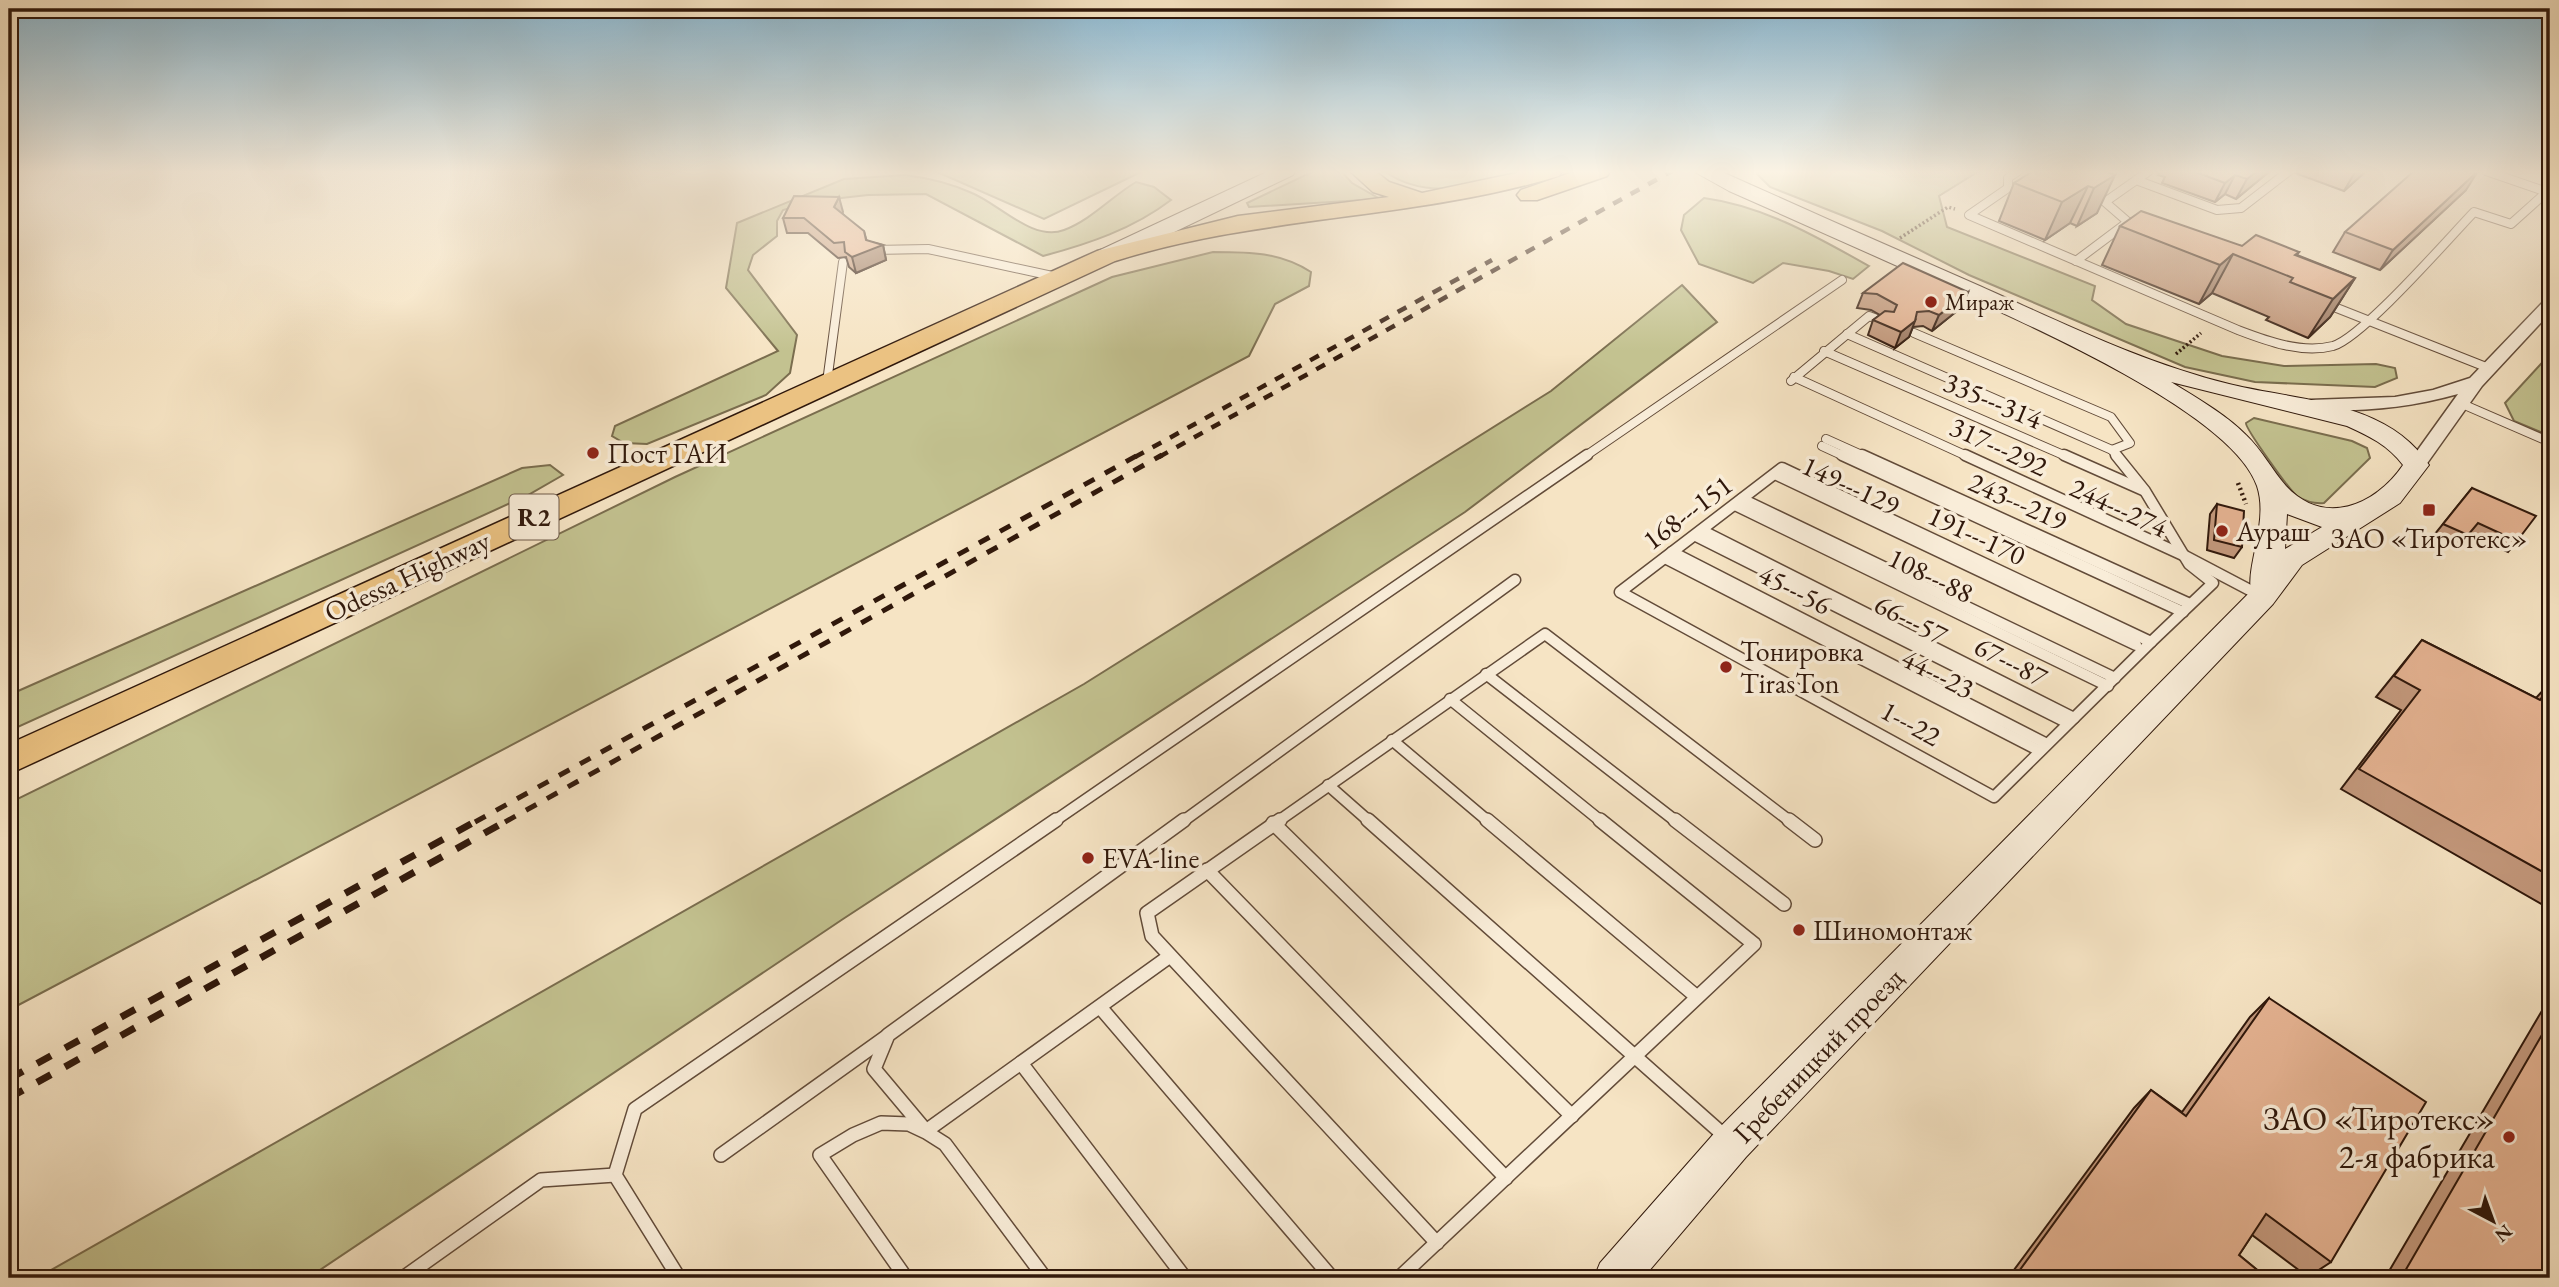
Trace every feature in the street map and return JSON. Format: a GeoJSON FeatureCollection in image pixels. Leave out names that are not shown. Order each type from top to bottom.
{"type":"FeatureCollection","features":[{"type":"Feature","properties":{"kind":"main road","name":"R2"},"geometry":{"type":"LineString","coordinates":[[959,324],[1106,256],[1159,239],[1201,231]]}},
{"type":"Feature","properties":{"kind":"main road","name":"R2"},"geometry":{"type":"LineString","coordinates":[[959,324],[1138,260],[1203,243],[1292,231]]}},
{"type":"Feature","properties":{"kind":"main road","name":"Odessa Highway"},"geometry":{"type":"LineString","coordinates":[[9,760],[827,382],[959,324]]}},
{"type":"Feature","properties":{"kind":"street"},"geometry":{"type":"LineString","coordinates":[[1106,256],[1159,231]]}},
{"type":"Feature","properties":{"kind":"street"},"geometry":{"type":"LineString","coordinates":[[1837,231],[2088,343],[2193,381],[2259,400],[2294,404],[2386,404],[2436,396],[2476,382]]}},
{"type":"Feature","properties":{"kind":"street"},"geometry":{"type":"LineString","coordinates":[[2294,404],[2377,431],[2407,450],[2416,465],[2476,382],[2550,304]]}},
{"type":"Feature","properties":{"kind":"street"},"geometry":{"type":"LineString","coordinates":[[2088,343],[2232,437],[2254,458],[2281,496],[2307,513],[2326,518],[2357,518]]}},
{"type":"Feature","properties":{"kind":"street"},"geometry":{"type":"LineString","coordinates":[[2232,437],[2226,422],[2228,415],[2244,403],[2259,400]]}},
{"type":"Feature","properties":{"kind":"street","name":"Гребеницкий проезд"},"geometry":{"type":"LineString","coordinates":[[1615,1278],[1732,1143],[2263,597],[2292,558],[2390,496],[2416,465]]}},
{"type":"Feature","properties":{"kind":"street"},"geometry":{"type":"LineString","coordinates":[[2263,597],[2275,533],[2275,507],[2270,482]]}},
{"type":"Feature","properties":{"kind":"lane"},"geometry":{"type":"LineString","coordinates":[[2006,231],[2270,343],[2311,349],[2339,344],[2368,320],[2455,231]]}},
{"type":"Feature","properties":{"kind":"lane"},"geometry":{"type":"LineString","coordinates":[[2076,261],[2116,231]]}},
{"type":"Feature","properties":{"kind":"lane"},"geometry":{"type":"LineString","coordinates":[[873,250],[928,249],[1059,277]]}},
{"type":"Feature","properties":{"kind":"lane"},"geometry":{"type":"LineString","coordinates":[[827,382],[842,262]]}},
{"type":"Feature","properties":{"kind":"lane"},"geometry":{"type":"LineString","coordinates":[[679,1278],[615,1175],[635,1109],[1842,280]]}},
{"type":"Feature","properties":{"kind":"lane"},"geometry":{"type":"LineString","coordinates":[[2316,299],[2491,369]]}},
{"type":"Feature","properties":{"kind":"lane"},"geometry":{"type":"LineString","coordinates":[[1824,351],[1870,316],[1885,322]]}},
{"type":"Feature","properties":{"kind":"lane"},"geometry":{"type":"LineString","coordinates":[[1914,333],[2111,417],[2130,443],[2112,450]]}},
{"type":"Feature","properties":{"kind":"lane"},"geometry":{"type":"LineString","coordinates":[[1847,334],[2112,450],[2145,491],[2187,560],[2213,583],[2044,748]]}},
{"type":"Feature","properties":{"kind":"lane","name":"317---292"},"geometry":{"type":"LineString","coordinates":[[1824,351],[1792,379],[2187,560]]}},
{"type":"Feature","properties":{"kind":"lane","name":"335---314"},"geometry":{"type":"LineString","coordinates":[[1824,351],[2145,491]]}},
{"type":"Feature","properties":{"kind":"lane","name":"244---274"},"geometry":{"type":"LineString","coordinates":[[1802,386],[2187,560]]}},
{"type":"Feature","properties":{"kind":"lane"},"geometry":{"type":"LineString","coordinates":[[2460,403],[2550,442]]}},
{"type":"Feature","properties":{"kind":"lane"},"geometry":{"type":"LineString","coordinates":[[1824,443],[2186,608]]}},
{"type":"Feature","properties":{"kind":"lane","name":"168---151"},"geometry":{"type":"LineString","coordinates":[[1620,592],[1779,471]]}},
{"type":"Feature","properties":{"kind":"lane","name":"191---170"},"geometry":{"type":"LineString","coordinates":[[1779,471],[2152,642]]}},
{"type":"Feature","properties":{"kind":"lane","name":"149---129"},"geometry":{"type":"LineString","coordinates":[[1779,471],[2136,645]]}},
{"type":"Feature","properties":{"kind":"lane","name":"108---88"},"geometry":{"type":"LineString","coordinates":[[1739,502],[2112,682]]}},
{"type":"Feature","properties":{"kind":"lane","name":"66---57"},"geometry":{"type":"LineString","coordinates":[[1700,533],[2071,720]]}},
{"type":"Feature","properties":{"kind":"lane","name":"44---23"},"geometry":{"type":"LineString","coordinates":[[1669,555],[2044,748]]}},
{"type":"Feature","properties":{"kind":"lane"},"geometry":{"type":"LineString","coordinates":[[2187,560],[2263,597]]}},
{"type":"Feature","properties":{"kind":"lane"},"geometry":{"type":"LineString","coordinates":[[721,1155],[1515,580]]}},
{"type":"Feature","properties":{"kind":"lane","name":"1---22"},"geometry":{"type":"LineString","coordinates":[[1620,592],[1994,797],[2044,748]]}},
{"type":"Feature","properties":{"kind":"lane"},"geometry":{"type":"LineString","coordinates":[[1437,1243],[1152,936],[1147,913],[1545,634],[1815,840]]}},
{"type":"Feature","properties":{"kind":"lane"},"geometry":{"type":"LineString","coordinates":[[1486,674],[1784,904]]}},
{"type":"Feature","properties":{"kind":"lane"},"geometry":{"type":"LineString","coordinates":[[1399,1278],[1754,944],[1450,699]]}},
{"type":"Feature","properties":{"kind":"lane"},"geometry":{"type":"LineString","coordinates":[[1392,740],[1697,997]]}},
{"type":"Feature","properties":{"kind":"lane"},"geometry":{"type":"LineString","coordinates":[[1328,785],[1636,1055],[1732,1143]]}},
{"type":"Feature","properties":{"kind":"lane"},"geometry":{"type":"LineString","coordinates":[[1273,823],[1572,1116]]}},
{"type":"Feature","properties":{"kind":"lane"},"geometry":{"type":"LineString","coordinates":[[1207,870],[1506,1178]]}},
{"type":"Feature","properties":{"kind":"lane"},"geometry":{"type":"LineString","coordinates":[[926,1130],[1170,956]]}},
{"type":"Feature","properties":{"kind":"lane"},"geometry":{"type":"LineString","coordinates":[[1100,1007],[1332,1278]]}},
{"type":"Feature","properties":{"kind":"lane"},"geometry":{"type":"LineString","coordinates":[[888,1035],[874,1069],[926,1130],[945,1144],[1045,1278]]}},
{"type":"Feature","properties":{"kind":"lane"},"geometry":{"type":"LineString","coordinates":[[1021,1063],[1185,1278]]}},
{"type":"Feature","properties":{"kind":"lane"},"geometry":{"type":"LineString","coordinates":[[906,1278],[820,1155],[872,1123],[900,1121],[926,1130]]}},
{"type":"Feature","properties":{"kind":"lane"},"geometry":{"type":"LineString","coordinates":[[403,1278],[541,1180],[615,1175]]}},
{"type":"Feature","properties":{"kind":"path"},"geometry":{"type":"LineString","coordinates":[[1891,244],[1910,231]]}},
{"type":"Feature","properties":{"kind":"path"},"geometry":{"type":"LineString","coordinates":[[2236,478],[2249,514]]}},
{"type":"Feature","properties":{"kind":"shaded area"},"geometry":{"type":"Polygon","coordinates":[[[736,231],[777,231],[777,236],[753,255],[748,270],[797,335],[790,373],[766,395],[647,444],[624,443],[612,436],[615,426],[778,351],[726,288],[736,231]]]}},
{"type":"Feature","properties":{"kind":"shaded area"},"geometry":{"type":"Polygon","coordinates":[[[996,231],[1116,231],[1077,246],[1043,256],[996,231]]]}},
{"type":"Feature","properties":{"kind":"shaded area"},"geometry":{"type":"Polygon","coordinates":[[[1682,231],[1804,231],[1869,266],[1853,279],[1829,271],[1783,263],[1753,283],[1699,264],[1682,231]]]}},
{"type":"Feature","properties":{"kind":"shaded area"},"geometry":{"type":"Polygon","coordinates":[[[1882,231],[1957,231],[2095,286],[2092,300],[2126,324],[2222,356],[2284,366],[2376,364],[2395,368],[2397,378],[2375,387],[2255,382],[2185,367],[1969,275],[1882,231]]]}},
{"type":"Feature","properties":{"kind":"shaded area"},"geometry":{"type":"Polygon","coordinates":[[[1213,252],[1276,257],[1311,272],[1309,286],[1275,304],[1249,356],[9,1010],[9,803],[675,477],[1112,277],[1213,252]]]}},
{"type":"Feature","properties":{"kind":"shaded area"},"geometry":{"type":"Polygon","coordinates":[[[1682,285],[1717,322],[1465,512],[843,919],[308,1278],[37,1278],[1084,684],[1551,391],[1682,285]]]}},
{"type":"Feature","properties":{"kind":"shaded area"},"geometry":{"type":"Polygon","coordinates":[[[2550,354],[2550,436],[2514,421],[2505,403],[2550,354]]]}},
{"type":"Feature","properties":{"kind":"shaded area"},"geometry":{"type":"Polygon","coordinates":[[[2254,418],[2352,441],[2367,448],[2370,458],[2324,503],[2306,501],[2293,492],[2268,460],[2246,423],[2254,418]]]}},
{"type":"Feature","properties":{"kind":"shaded area"},"geometry":{"type":"Polygon","coordinates":[[[550,465],[563,475],[528,495],[9,731],[9,695],[522,468],[550,465]]]}},
{"type":"Feature","properties":{"kind":"building"},"geometry":{"type":"Polygon","coordinates":[[[820,231],[864,231],[866,240],[883,245],[852,257],[845,252],[844,242],[834,243],[820,231]]]}},
{"type":"Feature","properties":{"kind":"building"},"geometry":{"type":"Polygon","coordinates":[[[2133,231],[2199,231],[2242,246],[2256,235],[2299,252],[2295,255],[2355,278],[2333,299],[2290,282],[2293,278],[2233,254],[2220,265],[2133,231]]]}},
{"type":"Feature","properties":{"kind":"building"},"geometry":{"type":"Polygon","coordinates":[[[2346,231],[2413,231],[2393,250],[2346,231]]]}},
{"type":"Feature","properties":{"kind":"building"},"geometry":{"type":"Polygon","coordinates":[[[1903,263],[1968,292],[1939,315],[1929,311],[1917,312],[1915,321],[1901,332],[1873,320],[1885,311],[1894,312],[1897,305],[1877,294],[1863,293],[1903,263]]]}},
{"type":"Feature","properties":{"kind":"building"},"geometry":{"type":"Polygon","coordinates":[[[2472,488],[2536,516],[2517,541],[2478,523],[2468,535],[2443,524],[2472,488]]]}},
{"type":"Feature","properties":{"kind":"building"},"geometry":{"type":"Polygon","coordinates":[[[2217,504],[2244,511],[2242,547],[2214,540],[2217,504]]]}},
{"type":"Feature","properties":{"kind":"building"},"geometry":{"type":"Polygon","coordinates":[[[2422,640],[2540,700],[2550,686],[2550,876],[2359,769],[2420,690],[2394,676],[2422,640]]]}},
{"type":"Feature","properties":{"kind":"building"},"geometry":{"type":"Polygon","coordinates":[[[2269,998],[2426,1102],[2331,1262],[2266,1214],[2239,1255],[2267,1278],[2014,1278],[2151,1090],[2186,1116],[2269,998]]]}},
{"type":"Feature","properties":{"kind":"building","name":"ЗАО «Тиротекс» 2-я фабрика"},"geometry":{"type":"Polygon","coordinates":[[[2550,1021],[2550,1278],[2401,1278],[2550,1021]]]}},
{"type":"Feature","properties":{"kind":"railway"},"geometry":{"type":"LineString","coordinates":[[1159,457],[1564,231]]}},
{"type":"Feature","properties":{"kind":"railway"},"geometry":{"type":"LineString","coordinates":[[1135,457],[1492,260]]}},
{"type":"Feature","properties":{"kind":"railway"},"geometry":{"type":"LineString","coordinates":[[475,822],[1138,455]]}},
{"type":"Feature","properties":{"kind":"railway"},"geometry":{"type":"LineString","coordinates":[[505,822],[1162,455]]}},
{"type":"Feature","properties":{"kind":"railway"},"geometry":{"type":"LineString","coordinates":[[9,1079],[478,820]]}},
{"type":"Feature","properties":{"kind":"railway"},"geometry":{"type":"LineString","coordinates":[[9,1098],[508,820]]}},
{"type":"Feature","properties":{"kind":"place","name":"Мираж"},"geometry":{"type":"Point","coordinates":[1931,302]}},
{"type":"Feature","properties":{"kind":"place","name":"Пост ГАИ"},"geometry":{"type":"Point","coordinates":[593,453]}},
{"type":"Feature","properties":{"kind":"place","name":"ЗАО «Тиротекс»"},"geometry":{"type":"Point","coordinates":[2429,510]}},
{"type":"Feature","properties":{"kind":"place","name":"Аураш"},"geometry":{"type":"Point","coordinates":[2222,531]}},
{"type":"Feature","properties":{"kind":"place","name":"Тонировка TirasTon"},"geometry":{"type":"Point","coordinates":[1726,667]}},
{"type":"Feature","properties":{"kind":"place","name":"EVA-line"},"geometry":{"type":"Point","coordinates":[1088,858]}},
{"type":"Feature","properties":{"kind":"place","name":"Шиномонтаж"},"geometry":{"type":"Point","coordinates":[1799,930]}},
{"type":"Feature","properties":{"kind":"place","name":"ЗАО «Тиротекс» 2-я фабрика"},"geometry":{"type":"Point","coordinates":[2509,1137]}}]}
